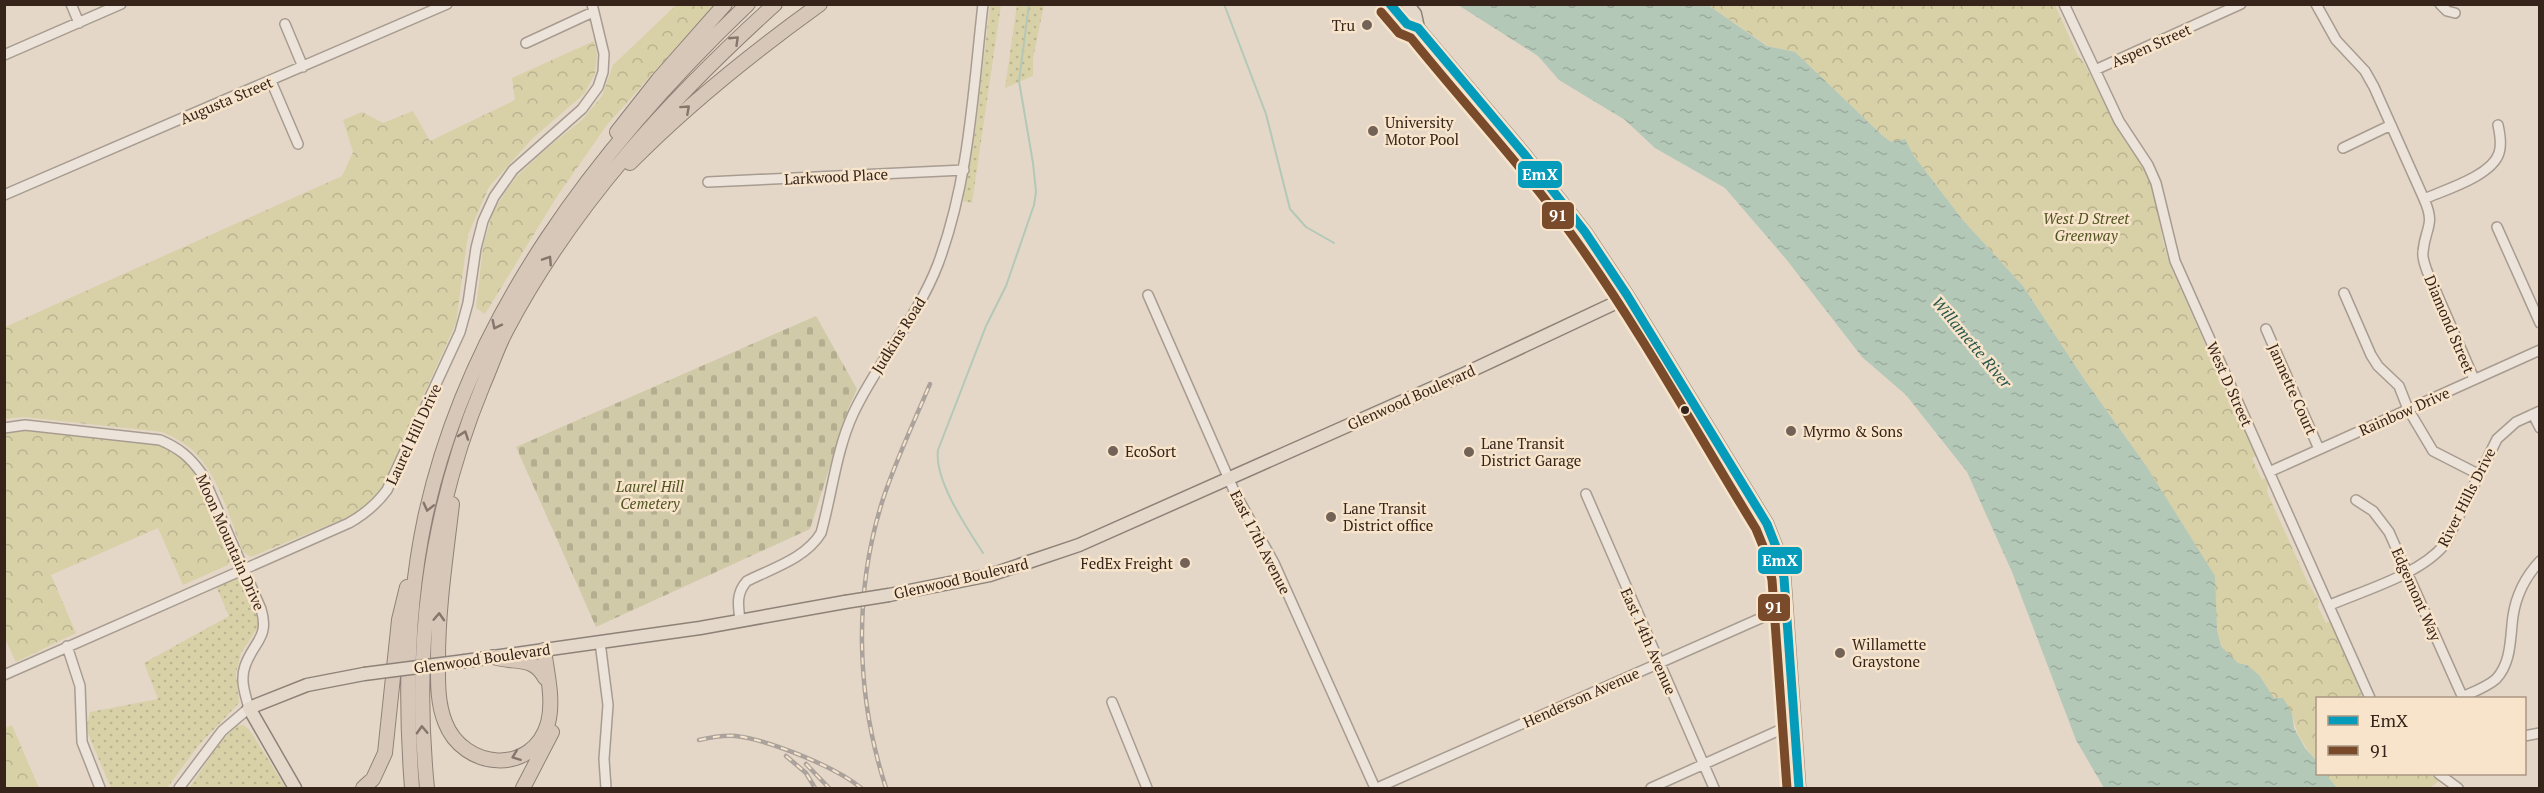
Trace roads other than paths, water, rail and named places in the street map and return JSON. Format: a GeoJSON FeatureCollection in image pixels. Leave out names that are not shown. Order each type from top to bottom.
{"type":"FeatureCollection","features":[{"type":"Feature","properties":{"kind":"highway"},"geometry":{"type":"LineString","coordinates":[[596,170],[609,141],[658,80],[726,4]]}},
{"type":"Feature","properties":{"kind":"highway"},"geometry":{"type":"LineString","coordinates":[[412,789],[407,679],[417,566],[425,519],[437,472],[471,378],[520,279],[551,231],[596,170],[666,87],[748,4]]}},
{"type":"Feature","properties":{"kind":"highway"},"geometry":{"type":"LineString","coordinates":[[427,789],[421,705],[425,613],[434,548],[457,457],[505,333],[561,240],[635,144],[735,40],[775,4]]}},
{"type":"Feature","properties":{"kind":"highway"},"geometry":{"type":"LineString","coordinates":[[597,192],[700,96],[769,40],[820,4]]}},
{"type":"Feature","properties":{"kind":"highway"},"geometry":{"type":"LineString","coordinates":[[457,457],[438,613],[438,683],[445,722],[461,747],[474,755],[498,761],[520,756],[542,737],[550,710],[548,650]]}},
{"type":"Feature","properties":{"kind":"highway"},"geometry":{"type":"LineString","coordinates":[[363,789],[373,778],[385,753],[399,620],[408,585],[417,566]]}},
{"type":"Feature","properties":{"kind":"highway"},"geometry":{"type":"LineString","coordinates":[[523,789],[556,723],[557,687],[548,650]]}},
{"type":"Feature","properties":{"kind":"highway"},"geometry":{"type":"LineString","coordinates":[[493,657],[531,662],[541,670],[548,684]]}},
{"type":"Feature","properties":{"kind":"main road"},"geometry":{"type":"LineString","coordinates":[[1390,4],[1407,24],[1418,28]]}},
{"type":"Feature","properties":{"kind":"main road"},"geometry":{"type":"LineString","coordinates":[[1407,4],[1415,14],[1418,28],[1555,191],[1585,232],[1627,295],[1767,524],[1780,558],[1786,607],[1799,789]]}},
{"type":"Feature","properties":{"kind":"main road","name":"Glenwood Boulevard"},"geometry":{"type":"LineString","coordinates":[[249,708],[301,686],[364,674],[548,650],[740,620],[990,575],[1079,545],[1464,374],[1613,304],[1627,295]]}},
{"type":"Feature","properties":{"kind":"main road"},"geometry":{"type":"LineString","coordinates":[[249,708],[295,789]]}},
{"type":"Feature","properties":{"kind":"street"},"geometry":{"type":"LineString","coordinates":[[71,4],[79,23]]}},
{"type":"Feature","properties":{"kind":"street"},"geometry":{"type":"LineString","coordinates":[[4,55],[121,4]]}},
{"type":"Feature","properties":{"kind":"street","name":"Augusta Street"},"geometry":{"type":"LineString","coordinates":[[4,195],[447,4]]}},
{"type":"Feature","properties":{"kind":"street","name":"Judkins Road"},"geometry":{"type":"LineString","coordinates":[[740,620],[738,600],[740,588],[747,581],[806,551],[820,533],[851,417],[866,388],[903,332],[929,282],[951,222],[964,170],[984,4]]}},
{"type":"Feature","properties":{"kind":"street","name":"West D Street"},"geometry":{"type":"LineString","coordinates":[[2064,4],[2119,121],[2148,165],[2156,183],[2175,261],[2369,697]]}},
{"type":"Feature","properties":{"kind":"street","name":"Aspen Street"},"geometry":{"type":"LineString","coordinates":[[2095,70],[2241,4]]}},
{"type":"Feature","properties":{"kind":"street","name":"Diamond Street"},"geometry":{"type":"LineString","coordinates":[[2316,4],[2336,40],[2365,71],[2430,212],[2430,226],[2422,254],[2427,272],[2474,379]]}},
{"type":"Feature","properties":{"kind":"street"},"geometry":{"type":"LineString","coordinates":[[2440,4],[2455,13]]}},
{"type":"Feature","properties":{"kind":"street"},"geometry":{"type":"LineString","coordinates":[[526,43],[593,8]]}},
{"type":"Feature","properties":{"kind":"street","name":"Laurel Hill Drive"},"geometry":{"type":"LineString","coordinates":[[4,675],[364,514],[377,504],[387,490],[460,332],[468,303],[476,248],[483,221],[494,197],[513,170],[582,109],[597,87],[603,72],[604,54],[593,8]]}},
{"type":"Feature","properties":{"kind":"street"},"geometry":{"type":"LineString","coordinates":[[285,24],[303,67]]}},
{"type":"Feature","properties":{"kind":"street"},"geometry":{"type":"LineString","coordinates":[[271,81],[298,144]]}},
{"type":"Feature","properties":{"kind":"street"},"geometry":{"type":"LineString","coordinates":[[2343,148],[2391,125]]}},
{"type":"Feature","properties":{"kind":"street"},"geometry":{"type":"LineString","coordinates":[[2424,199],[2483,172],[2492,165],[2499,155],[2501,141],[2498,125]]}},
{"type":"Feature","properties":{"kind":"street","name":"Larkwood Place"},"geometry":{"type":"LineString","coordinates":[[708,182],[964,170]]}},
{"type":"Feature","properties":{"kind":"street"},"geometry":{"type":"LineString","coordinates":[[2497,227],[2540,323]]}},
{"type":"Feature","properties":{"kind":"street"},"geometry":{"type":"LineString","coordinates":[[2344,293],[2371,355],[2378,366],[2399,386],[2408,409],[2433,451],[2478,474]]}},
{"type":"Feature","properties":{"kind":"street","name":"East 17th Avenue"},"geometry":{"type":"LineString","coordinates":[[1148,295],[1229,478],[1274,562],[1376,789]]}},
{"type":"Feature","properties":{"kind":"street","name":"Jannette Court"},"geometry":{"type":"LineString","coordinates":[[2266,329],[2319,449]]}},
{"type":"Feature","properties":{"kind":"street","name":"Rainbow Drive"},"geometry":{"type":"LineString","coordinates":[[2269,472],[2540,350]]}},
{"type":"Feature","properties":{"kind":"street","name":"River Hills Drive"},"geometry":{"type":"LineString","coordinates":[[2330,605],[2406,572],[2436,555],[2445,544],[2497,439],[2516,422],[2536,413],[2540,428]]}},
{"type":"Feature","properties":{"kind":"street","name":"Moon Mountain Drive"},"geometry":{"type":"LineString","coordinates":[[4,428],[25,425],[146,437],[178,448],[191,458],[202,474],[264,619],[261,640],[245,665],[243,678],[249,708]]}},
{"type":"Feature","properties":{"kind":"street","name":"East 14th Avenue"},"geometry":{"type":"LineString","coordinates":[[1586,494],[1714,789]]}},
{"type":"Feature","properties":{"kind":"street","name":"Edgemont Way"},"geometry":{"type":"LineString","coordinates":[[2356,500],[2373,511],[2382,521],[2463,697]]}},
{"type":"Feature","properties":{"kind":"street"},"geometry":{"type":"LineString","coordinates":[[2465,697],[2495,679],[2504,667],[2509,655],[2513,614],[2519,595],[2526,580],[2540,561]]}},
{"type":"Feature","properties":{"kind":"street","name":"Henderson Avenue"},"geometry":{"type":"LineString","coordinates":[[1376,789],[1786,607]]}},
{"type":"Feature","properties":{"kind":"street"},"geometry":{"type":"LineString","coordinates":[[600,642],[609,705],[604,759],[606,789]]}},
{"type":"Feature","properties":{"kind":"street"},"geometry":{"type":"LineString","coordinates":[[67,646],[80,686],[82,742],[100,789]]}},
{"type":"Feature","properties":{"kind":"street"},"geometry":{"type":"LineString","coordinates":[[1112,702],[1147,789]]}},
{"type":"Feature","properties":{"kind":"street"},"geometry":{"type":"LineString","coordinates":[[180,789],[222,730],[249,708]]}},
{"type":"Feature","properties":{"kind":"street"},"geometry":{"type":"LineString","coordinates":[[1651,789],[1793,724]]}},
{"type":"Feature","properties":{"kind":"street"},"geometry":{"type":"LineString","coordinates":[[2440,775],[2458,789]]}},
{"type":"Feature","properties":{"kind":"water","name":"Willamette River"},"geometry":{"type":"Polygon","coordinates":[[[1458,5],[1708,5],[1767,46],[1795,52],[1891,142],[1905,139],[1914,156],[1962,219],[2023,286],[2084,379],[2145,464],[2215,576],[2217,629],[2221,646],[2238,663],[2247,665],[2259,675],[2274,698],[2283,698],[2292,713],[2294,728],[2305,748],[2316,760],[2316,775],[2327,775],[2337,788],[2104,788],[2076,740],[2012,572],[1967,472],[1906,395],[1862,357],[1786,259],[1725,188],[1655,148],[1625,120],[1559,80],[1538,56],[1458,5]]]}},
{"type":"Feature","properties":{"kind":"waterway"},"geometry":{"type":"LineString","coordinates":[[983,553],[946,489],[938,462],[938,450],[986,326],[1006,286],[1034,205],[1036,192],[1033,163],[1019,81],[1029,4]]}},
{"type":"Feature","properties":{"kind":"waterway"},"geometry":{"type":"LineString","coordinates":[[1224,4],[1266,114],[1290,209],[1306,227],[1334,243]]}},
{"type":"Feature","properties":{"kind":"railway"},"geometry":{"type":"LineString","coordinates":[[886,788],[876,753],[864,681],[863,607],[873,535],[883,499],[899,455],[930,384]]}},
{"type":"Feature","properties":{"kind":"railway"},"geometry":{"type":"LineString","coordinates":[[699,740],[718,736],[736,736],[766,743],[819,763],[861,788]]}},
{"type":"Feature","properties":{"kind":"railway"},"geometry":{"type":"LineString","coordinates":[[786,756],[806,773],[815,788]]}},
{"type":"Feature","properties":{"kind":"railway"},"geometry":{"type":"LineString","coordinates":[[806,764],[829,788]]}},
{"type":"Feature","properties":{"kind":"place","name":"Tru"},"geometry":{"type":"Point","coordinates":[1367,25]}},
{"type":"Feature","properties":{"kind":"place","name":"University Motor Pool"},"geometry":{"type":"Point","coordinates":[1373,131]}},
{"type":"Feature","properties":{"kind":"place","name":"Myrmo & Sons"},"geometry":{"type":"Point","coordinates":[1791,431]}},
{"type":"Feature","properties":{"kind":"place","name":"EcoSort"},"geometry":{"type":"Point","coordinates":[1113,451]}},
{"type":"Feature","properties":{"kind":"place","name":"Lane Transit District Garage"},"geometry":{"type":"Point","coordinates":[1469,452]}},
{"type":"Feature","properties":{"kind":"place","name":"Lane Transit District office"},"geometry":{"type":"Point","coordinates":[1331,517]}},
{"type":"Feature","properties":{"kind":"place","name":"FedEx Freight"},"geometry":{"type":"Point","coordinates":[1185,563]}},
{"type":"Feature","properties":{"kind":"place","name":"Willamette Graystone"},"geometry":{"type":"Point","coordinates":[1840,653]}},
{"type":"Feature","properties":{"kind":"park label","name":"West D Street Greenway"},"geometry":{"type":"Point","coordinates":[2086,226]}},
{"type":"Feature","properties":{"kind":"park label","name":"Laurel Hill Cemetery"},"geometry":{"type":"Point","coordinates":[650,494]}}]}
